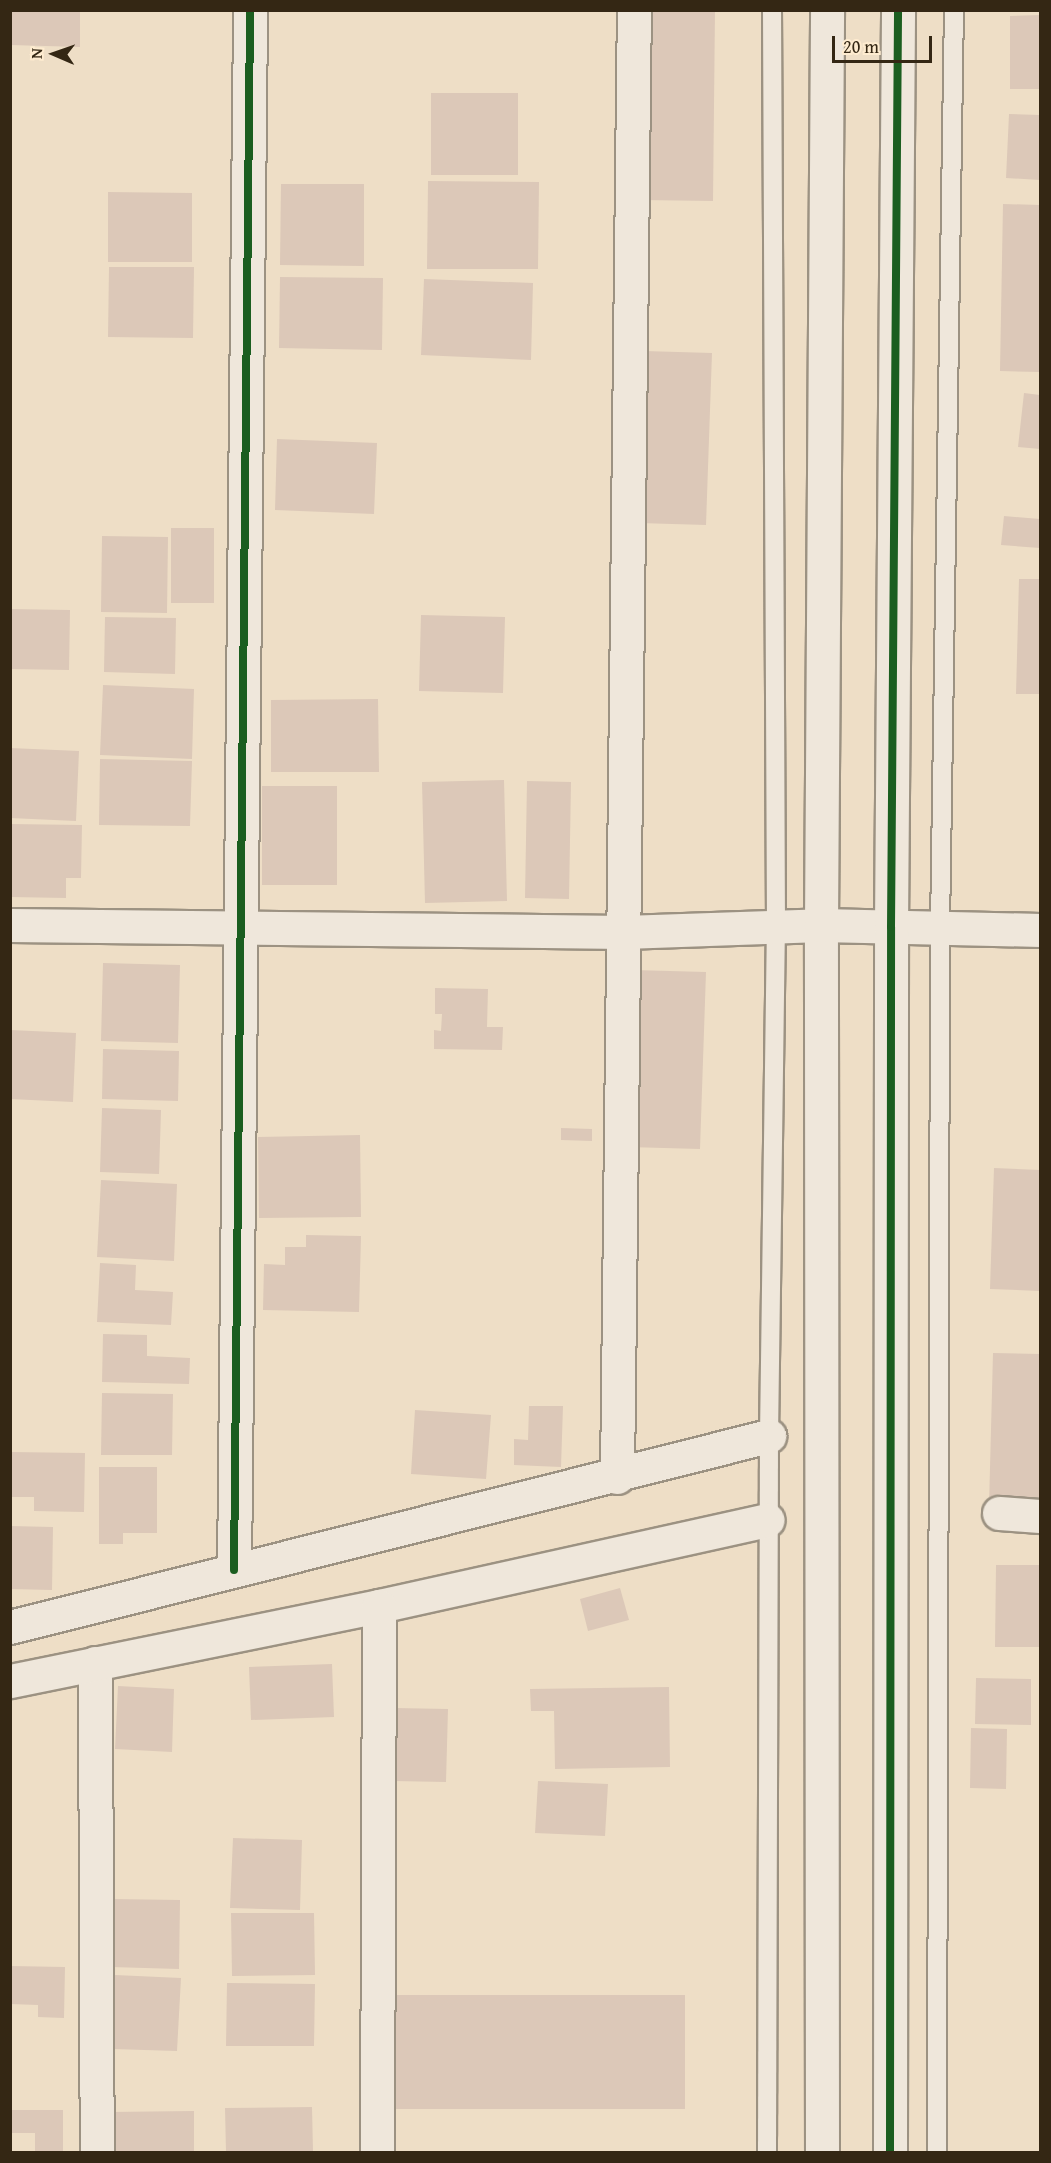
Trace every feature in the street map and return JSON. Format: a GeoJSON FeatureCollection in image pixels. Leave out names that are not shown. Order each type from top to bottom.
{"type":"FeatureCollection","features":[{"type":"Feature","properties":{"kind":"street"},"geometry":{"type":"LineString","coordinates":[[234,1570],[250,10]]}},
{"type":"Feature","properties":{"kind":"street"},"geometry":{"type":"LineString","coordinates":[[617,1477],[634,10]]}},
{"type":"Feature","properties":{"kind":"street"},"geometry":{"type":"LineString","coordinates":[[822,2152],[820,925],[827,10]]}},
{"type":"Feature","properties":{"kind":"street"},"geometry":{"type":"LineString","coordinates":[[890,2152],[891,927],[898,10]]}},
{"type":"Feature","properties":{"kind":"street"},"geometry":{"type":"LineString","coordinates":[[10,925],[624,932],[776,925],[1041,930]]}},
{"type":"Feature","properties":{"kind":"street"},"geometry":{"type":"LineString","coordinates":[[10,1627],[617,1477],[768,1436]]}},
{"type":"Feature","properties":{"kind":"street"},"geometry":{"type":"LineString","coordinates":[[999,1513],[1041,1516]]}},
{"type":"Feature","properties":{"kind":"street"},"geometry":{"type":"LineString","coordinates":[[10,1681],[379,1606],[768,1520]]}},
{"type":"Feature","properties":{"kind":"street"},"geometry":{"type":"LineString","coordinates":[[377,2152],[379,1606]]}},
{"type":"Feature","properties":{"kind":"street"},"geometry":{"type":"LineString","coordinates":[[94,1664],[97,2152]]}},
{"type":"Feature","properties":{"kind":"lane"},"geometry":{"type":"LineString","coordinates":[[766,2152],[768,1436],[776,925],[772,10]]}},
{"type":"Feature","properties":{"kind":"lane"},"geometry":{"type":"LineString","coordinates":[[937,2152],[940,928],[954,10]]}},
{"type":"Feature","properties":{"kind":"building"},"geometry":{"type":"Polygon","coordinates":[[[10,10],[80,10],[80,47],[10,45],[10,10]]]}},
{"type":"Feature","properties":{"kind":"building"},"geometry":{"type":"Polygon","coordinates":[[[643,10],[715,10],[713,201],[641,200],[643,10]]]}},
{"type":"Feature","properties":{"kind":"building"},"geometry":{"type":"Polygon","coordinates":[[[1040,15],[1040,89],[1010,89],[1010,16],[1040,15]]]}},
{"type":"Feature","properties":{"kind":"building"},"geometry":{"type":"Polygon","coordinates":[[[431,93],[518,93],[518,175],[431,175],[431,93]]]}},
{"type":"Feature","properties":{"kind":"building"},"geometry":{"type":"Polygon","coordinates":[[[1009,114],[1040,115],[1040,180],[1006,178],[1009,114]]]}},
{"type":"Feature","properties":{"kind":"building"},"geometry":{"type":"Polygon","coordinates":[[[428,181],[539,182],[538,269],[427,269],[428,181]]]}},
{"type":"Feature","properties":{"kind":"building"},"geometry":{"type":"Polygon","coordinates":[[[281,184],[364,184],[364,266],[280,265],[281,184]]]}},
{"type":"Feature","properties":{"kind":"building"},"geometry":{"type":"Polygon","coordinates":[[[108,192],[192,193],[192,262],[108,262],[108,192]]]}},
{"type":"Feature","properties":{"kind":"building"},"geometry":{"type":"Polygon","coordinates":[[[1003,204],[1040,205],[1040,372],[1000,371],[1003,204]]]}},
{"type":"Feature","properties":{"kind":"building"},"geometry":{"type":"Polygon","coordinates":[[[109,267],[194,267],[193,338],[108,337],[109,267]]]}},
{"type":"Feature","properties":{"kind":"building"},"geometry":{"type":"Polygon","coordinates":[[[280,277],[383,278],[382,350],[279,348],[280,277]]]}},
{"type":"Feature","properties":{"kind":"building"},"geometry":{"type":"Polygon","coordinates":[[[424,279],[533,283],[531,360],[421,355],[424,279]]]}},
{"type":"Feature","properties":{"kind":"building"},"geometry":{"type":"Polygon","coordinates":[[[644,351],[712,353],[706,525],[639,523],[644,351]]]}},
{"type":"Feature","properties":{"kind":"building"},"geometry":{"type":"Polygon","coordinates":[[[1024,393],[1040,395],[1040,449],[1018,447],[1024,393]]]}},
{"type":"Feature","properties":{"kind":"building"},"geometry":{"type":"Polygon","coordinates":[[[277,439],[377,443],[374,514],[275,510],[277,439]]]}},
{"type":"Feature","properties":{"kind":"building"},"geometry":{"type":"Polygon","coordinates":[[[1004,516],[1040,519],[1040,548],[1001,545],[1004,516]]]}},
{"type":"Feature","properties":{"kind":"building"},"geometry":{"type":"Polygon","coordinates":[[[171,528],[214,528],[214,603],[171,603],[171,528]]]}},
{"type":"Feature","properties":{"kind":"building"},"geometry":{"type":"Polygon","coordinates":[[[102,536],[168,537],[167,613],[101,612],[102,536]]]}},
{"type":"Feature","properties":{"kind":"building"},"geometry":{"type":"Polygon","coordinates":[[[1019,579],[1040,579],[1040,694],[1016,694],[1019,579]]]}},
{"type":"Feature","properties":{"kind":"building"},"geometry":{"type":"Polygon","coordinates":[[[10,609],[70,610],[69,670],[10,669],[10,609]]]}},
{"type":"Feature","properties":{"kind":"building"},"geometry":{"type":"Polygon","coordinates":[[[421,615],[505,617],[503,693],[419,691],[421,615]]]}},
{"type":"Feature","properties":{"kind":"building"},"geometry":{"type":"Polygon","coordinates":[[[105,617],[176,618],[175,674],[104,672],[105,617]]]}},
{"type":"Feature","properties":{"kind":"building"},"geometry":{"type":"Polygon","coordinates":[[[103,685],[194,689],[192,759],[100,755],[103,685]]]}},
{"type":"Feature","properties":{"kind":"building"},"geometry":{"type":"Polygon","coordinates":[[[378,699],[379,772],[271,772],[271,700],[378,699]]]}},
{"type":"Feature","properties":{"kind":"building"},"geometry":{"type":"Polygon","coordinates":[[[10,748],[79,751],[76,821],[10,818],[10,748]]]}},
{"type":"Feature","properties":{"kind":"building"},"geometry":{"type":"Polygon","coordinates":[[[100,759],[192,761],[190,826],[99,825],[100,759]]]}},
{"type":"Feature","properties":{"kind":"building"},"geometry":{"type":"Polygon","coordinates":[[[504,780],[507,901],[425,903],[422,782],[504,780]]]}},
{"type":"Feature","properties":{"kind":"building"},"geometry":{"type":"Polygon","coordinates":[[[527,781],[571,782],[569,899],[525,898],[527,781]]]}},
{"type":"Feature","properties":{"kind":"building"},"geometry":{"type":"Polygon","coordinates":[[[262,786],[337,786],[337,885],[262,885],[262,786]]]}},
{"type":"Feature","properties":{"kind":"building"},"geometry":{"type":"Polygon","coordinates":[[[10,824],[82,825],[81,878],[66,878],[66,898],[10,897],[10,824]]]}},
{"type":"Feature","properties":{"kind":"building"},"geometry":{"type":"Polygon","coordinates":[[[103,963],[180,965],[178,1043],[101,1041],[103,963]]]}},
{"type":"Feature","properties":{"kind":"building"},"geometry":{"type":"Polygon","coordinates":[[[633,970],[706,972],[700,1149],[628,1147],[633,970]]]}},
{"type":"Feature","properties":{"kind":"building"},"geometry":{"type":"Polygon","coordinates":[[[435,988],[488,989],[487,1027],[503,1027],[502,1050],[434,1049],[434,1030],[441,1031],[442,1014],[435,1014],[435,988]]]}},
{"type":"Feature","properties":{"kind":"building"},"geometry":{"type":"Polygon","coordinates":[[[10,1030],[76,1033],[73,1102],[10,1099],[10,1030]]]}},
{"type":"Feature","properties":{"kind":"building"},"geometry":{"type":"Polygon","coordinates":[[[103,1049],[179,1051],[178,1101],[102,1099],[103,1049]]]}},
{"type":"Feature","properties":{"kind":"building"},"geometry":{"type":"Polygon","coordinates":[[[102,1108],[161,1110],[159,1174],[100,1172],[102,1108]]]}},
{"type":"Feature","properties":{"kind":"building"},"geometry":{"type":"Polygon","coordinates":[[[561,1128],[592,1129],[592,1141],[561,1140],[561,1128]]]}},
{"type":"Feature","properties":{"kind":"building"},"geometry":{"type":"Polygon","coordinates":[[[360,1135],[361,1217],[259,1218],[258,1137],[360,1135]]]}},
{"type":"Feature","properties":{"kind":"building"},"geometry":{"type":"Polygon","coordinates":[[[994,1168],[1040,1170],[1040,1291],[990,1289],[994,1168]]]}},
{"type":"Feature","properties":{"kind":"building"},"geometry":{"type":"Polygon","coordinates":[[[101,1180],[177,1184],[174,1261],[97,1257],[101,1180]]]}},
{"type":"Feature","properties":{"kind":"building"},"geometry":{"type":"Polygon","coordinates":[[[306,1235],[361,1236],[359,1312],[263,1310],[264,1264],[285,1265],[285,1247],[306,1247],[306,1235]]]}},
{"type":"Feature","properties":{"kind":"building"},"geometry":{"type":"Polygon","coordinates":[[[100,1263],[136,1265],[135,1290],[173,1292],[171,1325],[97,1322],[100,1263]]]}},
{"type":"Feature","properties":{"kind":"building"},"geometry":{"type":"Polygon","coordinates":[[[103,1334],[147,1335],[147,1356],[190,1358],[189,1384],[102,1382],[103,1334]]]}},
{"type":"Feature","properties":{"kind":"building"},"geometry":{"type":"Polygon","coordinates":[[[993,1353],[1040,1354],[1040,1507],[989,1506],[993,1353]]]}},
{"type":"Feature","properties":{"kind":"building"},"geometry":{"type":"Polygon","coordinates":[[[102,1393],[173,1394],[172,1455],[101,1455],[102,1393]]]}},
{"type":"Feature","properties":{"kind":"building"},"geometry":{"type":"Polygon","coordinates":[[[529,1406],[563,1406],[561,1467],[514,1465],[514,1439],[528,1440],[529,1406]]]}},
{"type":"Feature","properties":{"kind":"building"},"geometry":{"type":"Polygon","coordinates":[[[415,1410],[491,1415],[486,1479],[411,1474],[415,1410]]]}},
{"type":"Feature","properties":{"kind":"building"},"geometry":{"type":"Polygon","coordinates":[[[10,1452],[85,1453],[84,1512],[34,1511],[34,1497],[10,1497],[10,1452]]]}},
{"type":"Feature","properties":{"kind":"building"},"geometry":{"type":"Polygon","coordinates":[[[99,1467],[157,1467],[157,1533],[123,1533],[123,1544],[99,1544],[99,1467]]]}},
{"type":"Feature","properties":{"kind":"building"},"geometry":{"type":"Polygon","coordinates":[[[10,1526],[53,1527],[52,1590],[10,1589],[10,1526]]]}},
{"type":"Feature","properties":{"kind":"building"},"geometry":{"type":"Polygon","coordinates":[[[996,1565],[1040,1565],[1040,1647],[995,1647],[996,1565]]]}},
{"type":"Feature","properties":{"kind":"building"},"geometry":{"type":"Polygon","coordinates":[[[620,1588],[629,1620],[588,1631],[580,1599],[620,1588]]]}},
{"type":"Feature","properties":{"kind":"building"},"geometry":{"type":"Polygon","coordinates":[[[332,1664],[334,1717],[251,1720],[249,1667],[332,1664]]]}},
{"type":"Feature","properties":{"kind":"building"},"geometry":{"type":"Polygon","coordinates":[[[976,1678],[1031,1679],[1031,1725],[975,1724],[976,1678]]]}},
{"type":"Feature","properties":{"kind":"building"},"geometry":{"type":"Polygon","coordinates":[[[118,1686],[174,1689],[172,1752],[115,1749],[118,1686]]]}},
{"type":"Feature","properties":{"kind":"building"},"geometry":{"type":"Polygon","coordinates":[[[669,1687],[670,1767],[555,1769],[554,1711],[531,1711],[530,1689],[669,1687]]]}},
{"type":"Feature","properties":{"kind":"building"},"geometry":{"type":"Polygon","coordinates":[[[395,1708],[448,1709],[446,1782],[393,1781],[395,1708]]]}},
{"type":"Feature","properties":{"kind":"building"},"geometry":{"type":"Polygon","coordinates":[[[971,1728],[1007,1729],[1006,1789],[970,1788],[971,1728]]]}},
{"type":"Feature","properties":{"kind":"building"},"geometry":{"type":"Polygon","coordinates":[[[538,1781],[608,1784],[605,1836],[535,1833],[538,1781]]]}},
{"type":"Feature","properties":{"kind":"building"},"geometry":{"type":"Polygon","coordinates":[[[233,1838],[302,1840],[300,1910],[230,1908],[233,1838]]]}},
{"type":"Feature","properties":{"kind":"building"},"geometry":{"type":"Polygon","coordinates":[[[112,1899],[180,1900],[179,1969],[111,1967],[112,1899]]]}},
{"type":"Feature","properties":{"kind":"building"},"geometry":{"type":"Polygon","coordinates":[[[231,1913],[314,1913],[315,1975],[232,1976],[231,1913]]]}},
{"type":"Feature","properties":{"kind":"building"},"geometry":{"type":"Polygon","coordinates":[[[10,1966],[65,1967],[64,2018],[38,2017],[38,2005],[10,2004],[10,1966]]]}},
{"type":"Feature","properties":{"kind":"building"},"geometry":{"type":"Polygon","coordinates":[[[115,1975],[181,1978],[177,2051],[112,2049],[115,1975]]]}},
{"type":"Feature","properties":{"kind":"building"},"geometry":{"type":"Polygon","coordinates":[[[227,1983],[315,1984],[314,2046],[226,2046],[227,1983]]]}},
{"type":"Feature","properties":{"kind":"building"},"geometry":{"type":"Polygon","coordinates":[[[386,1995],[685,1995],[685,2109],[386,2109],[386,1995]]]}},
{"type":"Feature","properties":{"kind":"building"},"geometry":{"type":"Polygon","coordinates":[[[312,2107],[313,2152],[226,2152],[225,2108],[312,2107]]]}},
{"type":"Feature","properties":{"kind":"building"},"geometry":{"type":"Polygon","coordinates":[[[10,2110],[63,2110],[63,2152],[35,2152],[35,2133],[10,2133],[10,2110]]]}},
{"type":"Feature","properties":{"kind":"building"},"geometry":{"type":"Polygon","coordinates":[[[194,2111],[194,2152],[110,2152],[110,2112],[194,2111]]]}},
{"type":"Feature","properties":{"kind":"cycle path"},"geometry":{"type":"LineString","coordinates":[[234,1570],[250,10]]}},
{"type":"Feature","properties":{"kind":"cycle path"},"geometry":{"type":"LineString","coordinates":[[890,2152],[891,927],[898,10]]}}]}
